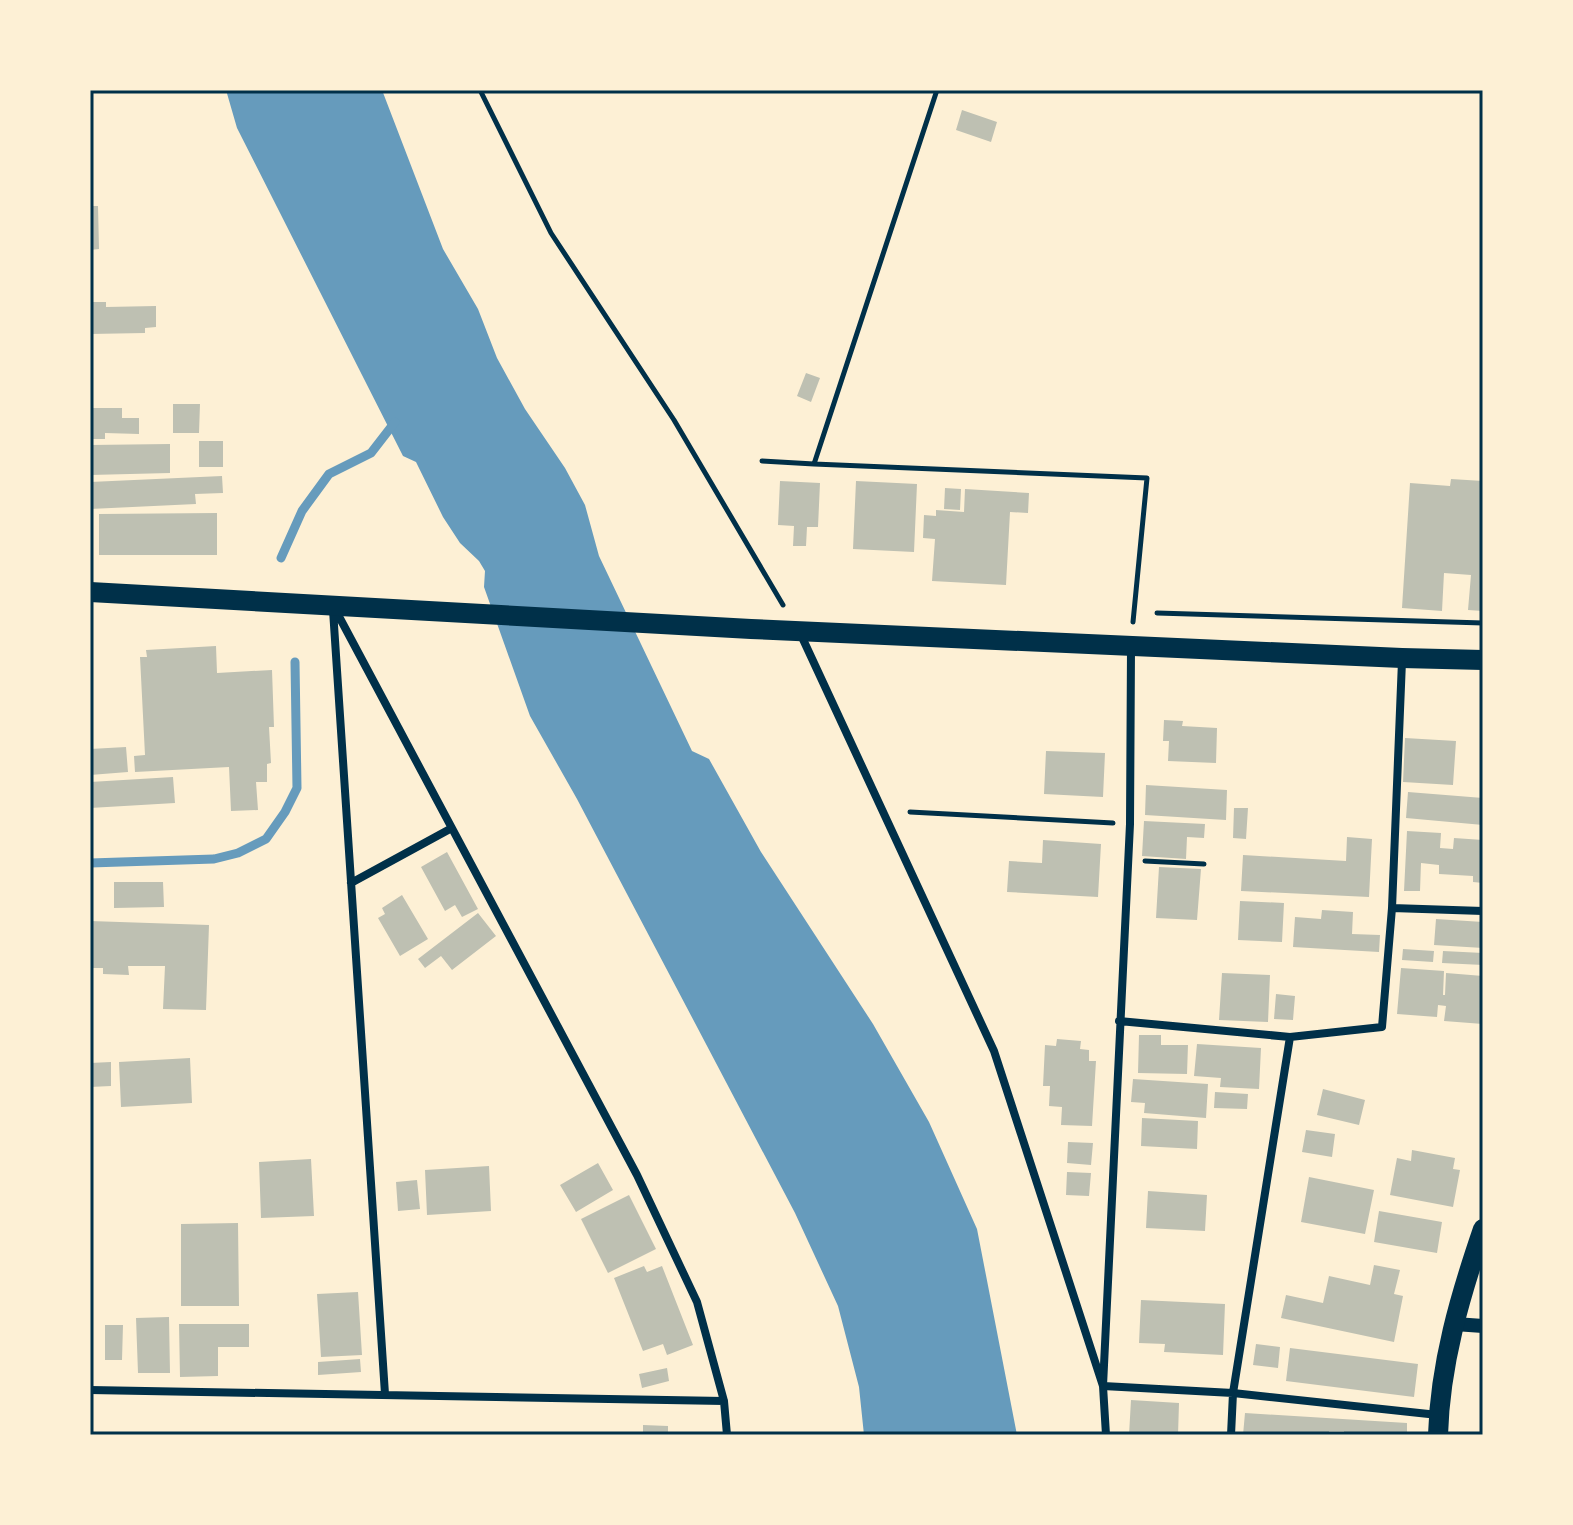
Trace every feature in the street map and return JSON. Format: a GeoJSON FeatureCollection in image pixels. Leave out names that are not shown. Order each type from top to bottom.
{"type":"FeatureCollection","features":[{"type":"Feature","properties":{"kind":"main road"},"geometry":{"type":"LineString","coordinates":[[90,592],[751,629],[1483,660]]}},
{"type":"Feature","properties":{"kind":"main road"},"geometry":{"type":"LineString","coordinates":[[1438,1425],[1446,1359],[1483,1229]]}},
{"type":"Feature","properties":{"kind":"street"},"geometry":{"type":"LineString","coordinates":[[343,606],[450,829],[644,1189],[697,1302],[724,1401],[727,1435]]}},
{"type":"Feature","properties":{"kind":"street"},"geometry":{"type":"LineString","coordinates":[[343,606],[351,883],[385,1394]]}},
{"type":"Feature","properties":{"kind":"street"},"geometry":{"type":"LineString","coordinates":[[798,630],[994,1051],[1103,1386]]}},
{"type":"Feature","properties":{"kind":"street"},"geometry":{"type":"LineString","coordinates":[[1106,1435],[1103,1386],[1130,824],[1131,647]]}},
{"type":"Feature","properties":{"kind":"street"},"geometry":{"type":"LineString","coordinates":[[1119,1021],[1290,1037],[1382,1027],[1392,908],[1402,658]]}},
{"type":"Feature","properties":{"kind":"street"},"geometry":{"type":"LineString","coordinates":[[351,883],[450,829]]}},
{"type":"Feature","properties":{"kind":"street"},"geometry":{"type":"LineString","coordinates":[[1392,908],[1483,911]]}},
{"type":"Feature","properties":{"kind":"street"},"geometry":{"type":"LineString","coordinates":[[1231,1435],[1233,1393],[1290,1037]]}},
{"type":"Feature","properties":{"kind":"street"},"geometry":{"type":"LineString","coordinates":[[1455,1324],[1483,1326]]}},
{"type":"Feature","properties":{"kind":"street"},"geometry":{"type":"LineString","coordinates":[[1103,1386],[1233,1393],[1438,1425]]}},
{"type":"Feature","properties":{"kind":"street"},"geometry":{"type":"LineString","coordinates":[[90,1390],[724,1401]]}},
{"type":"Feature","properties":{"kind":"path"},"geometry":{"type":"LineString","coordinates":[[480,90],[551,233],[674,420],[798,630]]}},
{"type":"Feature","properties":{"kind":"path"},"geometry":{"type":"LineString","coordinates":[[814,464],[937,90]]}},
{"type":"Feature","properties":{"kind":"path"},"geometry":{"type":"LineString","coordinates":[[762,461],[1147,478],[1131,647]]}},
{"type":"Feature","properties":{"kind":"path"},"geometry":{"type":"LineString","coordinates":[[1157,613],[1483,623]]}},
{"type":"Feature","properties":{"kind":"path"},"geometry":{"type":"LineString","coordinates":[[910,812],[1130,824]]}},
{"type":"Feature","properties":{"kind":"path"},"geometry":{"type":"LineString","coordinates":[[1128,860],[1204,864]]}},
{"type":"Feature","properties":{"kind":"water"},"geometry":{"type":"Polygon","coordinates":[[[226,90],[382,90],[443,249],[478,309],[497,358],[525,409],[565,468],[585,505],[599,556],[692,751],[709,759],[761,852],[873,1024],[929,1122],[977,1229],[1017,1435],[864,1435],[859,1387],[838,1306],[795,1213],[577,799],[530,716],[484,587],[485,571],[460,543],[443,517],[416,462],[403,456],[237,128],[226,90]]]}},
{"type":"Feature","properties":{"kind":"building"},"geometry":{"type":"Polygon","coordinates":[[[962,110],[997,122],[991,142],[956,130],[962,110]]]}},
{"type":"Feature","properties":{"kind":"building"},"geometry":{"type":"Polygon","coordinates":[[[90,206],[98,206],[99,249],[90,250],[90,206]]]}},
{"type":"Feature","properties":{"kind":"building"},"geometry":{"type":"Polygon","coordinates":[[[90,302],[106,302],[106,307],[156,306],[156,327],[145,328],[145,333],[90,334],[90,302]]]}},
{"type":"Feature","properties":{"kind":"building"},"geometry":{"type":"Polygon","coordinates":[[[806,373],[820,378],[811,402],[797,396],[806,373]]]}},
{"type":"Feature","properties":{"kind":"building"},"geometry":{"type":"Polygon","coordinates":[[[173,404],[200,404],[199,433],[173,433],[173,404]]]}},
{"type":"Feature","properties":{"kind":"building"},"geometry":{"type":"Polygon","coordinates":[[[90,408],[122,408],[122,418],[139,418],[139,434],[105,433],[105,439],[90,439],[90,408]]]}},
{"type":"Feature","properties":{"kind":"building"},"geometry":{"type":"Polygon","coordinates":[[[199,441],[223,441],[223,467],[199,467],[199,441]]]}},
{"type":"Feature","properties":{"kind":"building"},"geometry":{"type":"Polygon","coordinates":[[[170,444],[170,473],[90,475],[90,445],[170,444]]]}},
{"type":"Feature","properties":{"kind":"building"},"geometry":{"type":"Polygon","coordinates":[[[222,476],[223,493],[195,494],[196,504],[90,509],[90,482],[222,476]]]}},
{"type":"Feature","properties":{"kind":"building"},"geometry":{"type":"Polygon","coordinates":[[[1451,479],[1483,481],[1483,611],[1468,610],[1471,575],[1444,573],[1442,611],[1402,608],[1410,483],[1450,486],[1451,479]]]}},
{"type":"Feature","properties":{"kind":"building"},"geometry":{"type":"Polygon","coordinates":[[[780,481],[820,483],[818,527],[807,527],[806,546],[793,546],[794,526],[778,525],[780,481]]]}},
{"type":"Feature","properties":{"kind":"building"},"geometry":{"type":"Polygon","coordinates":[[[856,481],[917,484],[914,552],[853,549],[856,481]]]}},
{"type":"Feature","properties":{"kind":"building"},"geometry":{"type":"Polygon","coordinates":[[[945,488],[961,489],[960,510],[944,509],[945,488]]]}},
{"type":"Feature","properties":{"kind":"building"},"geometry":{"type":"Polygon","coordinates":[[[965,489],[1029,493],[1028,513],[1010,512],[1006,585],[932,581],[935,539],[923,538],[924,515],[936,516],[936,510],[964,512],[965,489]]]}},
{"type":"Feature","properties":{"kind":"building"},"geometry":{"type":"Polygon","coordinates":[[[217,513],[217,555],[99,555],[99,514],[217,513]]]}},
{"type":"Feature","properties":{"kind":"building"},"geometry":{"type":"Polygon","coordinates":[[[216,646],[217,673],[272,670],[274,727],[269,727],[271,763],[267,764],[267,782],[256,782],[258,810],[231,811],[229,767],[135,772],[134,756],[145,755],[140,657],[147,657],[146,650],[216,646]]]}},
{"type":"Feature","properties":{"kind":"building"},"geometry":{"type":"Polygon","coordinates":[[[1164,720],[1183,721],[1182,726],[1217,728],[1216,763],[1168,761],[1169,741],[1163,741],[1164,720]]]}},
{"type":"Feature","properties":{"kind":"building"},"geometry":{"type":"Polygon","coordinates":[[[1405,738],[1456,741],[1453,785],[1403,782],[1405,738]]]}},
{"type":"Feature","properties":{"kind":"building"},"geometry":{"type":"Polygon","coordinates":[[[126,747],[128,772],[90,775],[90,749],[126,747]]]}},
{"type":"Feature","properties":{"kind":"building"},"geometry":{"type":"Polygon","coordinates":[[[1046,751],[1105,753],[1103,797],[1044,794],[1046,751]]]}},
{"type":"Feature","properties":{"kind":"building"},"geometry":{"type":"Polygon","coordinates":[[[173,777],[175,803],[90,808],[90,782],[173,777]]]}},
{"type":"Feature","properties":{"kind":"building"},"geometry":{"type":"Polygon","coordinates":[[[1146,785],[1227,790],[1226,820],[1145,815],[1146,785]]]}},
{"type":"Feature","properties":{"kind":"building"},"geometry":{"type":"Polygon","coordinates":[[[1408,792],[1483,798],[1483,825],[1406,818],[1408,792]]]}},
{"type":"Feature","properties":{"kind":"building"},"geometry":{"type":"Polygon","coordinates":[[[1234,808],[1248,808],[1246,839],[1233,838],[1234,808]]]}},
{"type":"Feature","properties":{"kind":"building"},"geometry":{"type":"Polygon","coordinates":[[[1144,821],[1205,824],[1204,838],[1187,837],[1186,859],[1142,856],[1144,821]]]}},
{"type":"Feature","properties":{"kind":"building"},"geometry":{"type":"Polygon","coordinates":[[[1407,831],[1441,833],[1440,848],[1453,849],[1454,838],[1483,840],[1483,883],[1473,882],[1473,876],[1439,874],[1439,865],[1421,863],[1420,891],[1404,891],[1407,831]]]}},
{"type":"Feature","properties":{"kind":"building"},"geometry":{"type":"Polygon","coordinates":[[[1347,837],[1372,839],[1369,897],[1241,891],[1243,855],[1346,861],[1347,837]]]}},
{"type":"Feature","properties":{"kind":"building"},"geometry":{"type":"Polygon","coordinates":[[[1043,840],[1101,844],[1098,897],[1007,892],[1009,861],[1042,863],[1043,840]]]}},
{"type":"Feature","properties":{"kind":"building"},"geometry":{"type":"Polygon","coordinates":[[[447,852],[478,909],[462,917],[455,905],[445,911],[421,867],[447,852]]]}},
{"type":"Feature","properties":{"kind":"building"},"geometry":{"type":"Polygon","coordinates":[[[1159,867],[1201,869],[1197,920],[1156,918],[1159,867]]]}},
{"type":"Feature","properties":{"kind":"building"},"geometry":{"type":"Polygon","coordinates":[[[114,882],[163,882],[164,907],[114,908],[114,882]]]}},
{"type":"Feature","properties":{"kind":"building"},"geometry":{"type":"Polygon","coordinates":[[[402,895],[428,939],[400,956],[378,918],[385,914],[382,908],[402,895]]]}},
{"type":"Feature","properties":{"kind":"building"},"geometry":{"type":"Polygon","coordinates":[[[1240,901],[1284,903],[1282,942],[1238,940],[1240,901]]]}},
{"type":"Feature","properties":{"kind":"building"},"geometry":{"type":"Polygon","coordinates":[[[1322,910],[1353,912],[1352,934],[1380,935],[1379,952],[1293,947],[1295,917],[1321,919],[1322,910]]]}},
{"type":"Feature","properties":{"kind":"building"},"geometry":{"type":"Polygon","coordinates":[[[478,913],[496,936],[452,970],[441,956],[425,968],[418,959],[478,913]]]}},
{"type":"Feature","properties":{"kind":"building"},"geometry":{"type":"Polygon","coordinates":[[[1436,919],[1483,922],[1483,948],[1434,945],[1436,919]]]}},
{"type":"Feature","properties":{"kind":"building"},"geometry":{"type":"Polygon","coordinates":[[[90,921],[209,925],[206,1010],[163,1009],[165,966],[128,966],[129,975],[103,974],[103,968],[90,968],[90,921]]]}},
{"type":"Feature","properties":{"kind":"building"},"geometry":{"type":"Polygon","coordinates":[[[1403,949],[1434,951],[1433,962],[1402,960],[1403,949]]]}},
{"type":"Feature","properties":{"kind":"building"},"geometry":{"type":"Polygon","coordinates":[[[1443,951],[1483,953],[1483,965],[1442,963],[1443,951]]]}},
{"type":"Feature","properties":{"kind":"building"},"geometry":{"type":"Polygon","coordinates":[[[1401,968],[1444,971],[1443,995],[1446,973],[1483,976],[1483,1024],[1444,1021],[1446,1006],[1438,1005],[1437,1017],[1397,1014],[1401,968]]]}},
{"type":"Feature","properties":{"kind":"building"},"geometry":{"type":"Polygon","coordinates":[[[1222,973],[1270,975],[1268,1022],[1219,1020],[1222,973]]]}},
{"type":"Feature","properties":{"kind":"building"},"geometry":{"type":"Polygon","coordinates":[[[1276,994],[1295,996],[1293,1020],[1274,1019],[1276,994]]]}},
{"type":"Feature","properties":{"kind":"building"},"geometry":{"type":"Polygon","coordinates":[[[1139,1035],[1161,1035],[1161,1045],[1188,1045],[1187,1074],[1138,1073],[1139,1035]]]}},
{"type":"Feature","properties":{"kind":"building"},"geometry":{"type":"Polygon","coordinates":[[[1057,1039],[1081,1041],[1080,1049],[1089,1050],[1089,1061],[1096,1061],[1092,1126],[1061,1125],[1062,1107],[1049,1106],[1050,1086],[1043,1086],[1045,1045],[1056,1046],[1057,1039]]]}},
{"type":"Feature","properties":{"kind":"building"},"geometry":{"type":"Polygon","coordinates":[[[1197,1044],[1261,1048],[1259,1089],[1220,1087],[1221,1078],[1194,1076],[1197,1044]]]}},
{"type":"Feature","properties":{"kind":"building"},"geometry":{"type":"Polygon","coordinates":[[[190,1058],[192,1103],[121,1107],[119,1062],[190,1058]]]}},
{"type":"Feature","properties":{"kind":"building"},"geometry":{"type":"Polygon","coordinates":[[[111,1062],[111,1086],[90,1087],[90,1063],[111,1062]]]}},
{"type":"Feature","properties":{"kind":"building"},"geometry":{"type":"Polygon","coordinates":[[[1133,1079],[1208,1084],[1206,1118],[1144,1113],[1145,1103],[1131,1102],[1133,1079]]]}},
{"type":"Feature","properties":{"kind":"building"},"geometry":{"type":"Polygon","coordinates":[[[1323,1089],[1365,1100],[1359,1125],[1317,1115],[1323,1089]]]}},
{"type":"Feature","properties":{"kind":"building"},"geometry":{"type":"Polygon","coordinates":[[[1215,1092],[1248,1094],[1247,1109],[1214,1108],[1215,1092]]]}},
{"type":"Feature","properties":{"kind":"building"},"geometry":{"type":"Polygon","coordinates":[[[1142,1118],[1198,1121],[1197,1149],[1141,1146],[1142,1118]]]}},
{"type":"Feature","properties":{"kind":"building"},"geometry":{"type":"Polygon","coordinates":[[[1306,1130],[1335,1134],[1332,1157],[1302,1152],[1306,1130]]]}},
{"type":"Feature","properties":{"kind":"building"},"geometry":{"type":"Polygon","coordinates":[[[1068,1142],[1093,1143],[1091,1165],[1067,1163],[1068,1142]]]}},
{"type":"Feature","properties":{"kind":"building"},"geometry":{"type":"Polygon","coordinates":[[[1412,1150],[1455,1158],[1453,1169],[1460,1170],[1453,1207],[1390,1195],[1397,1158],[1411,1161],[1412,1150]]]}},
{"type":"Feature","properties":{"kind":"building"},"geometry":{"type":"Polygon","coordinates":[[[311,1159],[314,1216],[261,1218],[259,1162],[311,1159]]]}},
{"type":"Feature","properties":{"kind":"building"},"geometry":{"type":"Polygon","coordinates":[[[598,1163],[613,1190],[576,1212],[560,1185],[598,1163]]]}},
{"type":"Feature","properties":{"kind":"building"},"geometry":{"type":"Polygon","coordinates":[[[489,1166],[491,1211],[427,1215],[425,1170],[489,1166]]]}},
{"type":"Feature","properties":{"kind":"building"},"geometry":{"type":"Polygon","coordinates":[[[1067,1172],[1091,1173],[1089,1196],[1066,1195],[1067,1172]]]}},
{"type":"Feature","properties":{"kind":"building"},"geometry":{"type":"Polygon","coordinates":[[[1309,1177],[1374,1190],[1365,1234],[1301,1222],[1309,1177]]]}},
{"type":"Feature","properties":{"kind":"building"},"geometry":{"type":"Polygon","coordinates":[[[417,1180],[420,1209],[398,1211],[396,1182],[417,1180]]]}},
{"type":"Feature","properties":{"kind":"building"},"geometry":{"type":"Polygon","coordinates":[[[1148,1191],[1207,1195],[1205,1231],[1146,1228],[1148,1191]]]}},
{"type":"Feature","properties":{"kind":"building"},"geometry":{"type":"Polygon","coordinates":[[[629,1195],[656,1249],[608,1273],[581,1219],[629,1195]]]}},
{"type":"Feature","properties":{"kind":"building"},"geometry":{"type":"Polygon","coordinates":[[[1379,1211],[1442,1222],[1437,1253],[1374,1242],[1379,1211]]]}},
{"type":"Feature","properties":{"kind":"building"},"geometry":{"type":"Polygon","coordinates":[[[238,1223],[239,1306],[181,1306],[181,1224],[238,1223]]]}},
{"type":"Feature","properties":{"kind":"building"},"geometry":{"type":"Polygon","coordinates":[[[1374,1265],[1400,1270],[1394,1294],[1403,1296],[1394,1342],[1281,1318],[1286,1295],[1323,1303],[1329,1276],[1370,1285],[1374,1265]]]}},
{"type":"Feature","properties":{"kind":"building"},"geometry":{"type":"Polygon","coordinates":[[[644,1266],[647,1272],[662,1266],[693,1345],[667,1355],[663,1344],[643,1351],[614,1278],[644,1266]]]}},
{"type":"Feature","properties":{"kind":"building"},"geometry":{"type":"Polygon","coordinates":[[[358,1292],[362,1355],[321,1357],[317,1294],[358,1292]]]}},
{"type":"Feature","properties":{"kind":"building"},"geometry":{"type":"Polygon","coordinates":[[[1141,1300],[1225,1304],[1223,1355],[1164,1352],[1165,1344],[1139,1343],[1141,1300]]]}},
{"type":"Feature","properties":{"kind":"building"},"geometry":{"type":"Polygon","coordinates":[[[169,1317],[170,1373],[138,1373],[136,1318],[169,1317]]]}},
{"type":"Feature","properties":{"kind":"building"},"geometry":{"type":"Polygon","coordinates":[[[179,1324],[249,1324],[249,1347],[218,1347],[218,1376],[180,1377],[179,1324]]]}},
{"type":"Feature","properties":{"kind":"building"},"geometry":{"type":"Polygon","coordinates":[[[105,1325],[123,1325],[122,1360],[105,1360],[105,1325]]]}},
{"type":"Feature","properties":{"kind":"building"},"geometry":{"type":"Polygon","coordinates":[[[1256,1344],[1280,1347],[1278,1368],[1253,1365],[1256,1344]]]}},
{"type":"Feature","properties":{"kind":"building"},"geometry":{"type":"Polygon","coordinates":[[[1290,1348],[1418,1364],[1414,1397],[1286,1381],[1290,1348]]]}},
{"type":"Feature","properties":{"kind":"building"},"geometry":{"type":"Polygon","coordinates":[[[360,1359],[361,1372],[318,1375],[318,1362],[360,1359]]]}},
{"type":"Feature","properties":{"kind":"building"},"geometry":{"type":"Polygon","coordinates":[[[667,1368],[669,1381],[642,1388],[639,1374],[667,1368]]]}},
{"type":"Feature","properties":{"kind":"building"},"geometry":{"type":"Polygon","coordinates":[[[1131,1400],[1179,1403],[1178,1435],[1129,1435],[1131,1400]]]}},
{"type":"Feature","properties":{"kind":"building"},"geometry":{"type":"Polygon","coordinates":[[[1245,1413],[1407,1423],[1407,1435],[1344,1435],[1344,1431],[1329,1431],[1329,1435],[1243,1435],[1245,1413]]]}},
{"type":"Feature","properties":{"kind":"building"},"geometry":{"type":"Polygon","coordinates":[[[643,1425],[668,1426],[668,1435],[643,1435],[643,1425]]]}},
{"type":"Feature","properties":{"kind":"waterway"},"geometry":{"type":"LineString","coordinates":[[281,558],[302,511],[329,474],[371,453],[395,422]]}},
{"type":"Feature","properties":{"kind":"waterway"},"geometry":{"type":"LineString","coordinates":[[90,863],[214,859],[238,853],[266,839],[297,788],[295,662]]}}]}
